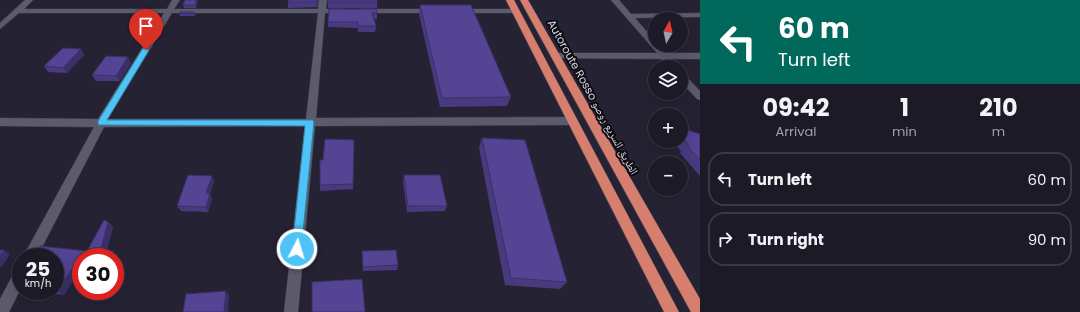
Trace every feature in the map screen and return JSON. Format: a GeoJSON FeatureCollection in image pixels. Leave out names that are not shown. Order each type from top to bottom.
{"type":"FeatureCollection","features":[{"type":"Feature","properties":{"kind":"highway"},"geometry":{"type":"LineString","coordinates":[[510,0],[672,312]]}},
{"type":"Feature","properties":{"kind":"highway","name":"Autoroute Rosso الطريق السريع روصو"},"geometry":{"type":"LineString","coordinates":[[524,0],[698,312]]}},
{"type":"Feature","properties":{"kind":"street"},"geometry":{"type":"LineString","coordinates":[[0,26],[29,0]]}},
{"type":"Feature","properties":{"kind":"street"},"geometry":{"type":"LineString","coordinates":[[35,248],[100,123],[176,0]]}},
{"type":"Feature","properties":{"kind":"street"},"geometry":{"type":"LineString","coordinates":[[291,312],[323,0]]}},
{"type":"Feature","properties":{"kind":"street"},"geometry":{"type":"LineString","coordinates":[[615,0],[667,60]]}},
{"type":"Feature","properties":{"kind":"street"},"geometry":{"type":"LineString","coordinates":[[17,11],[516,11]]}},
{"type":"Feature","properties":{"kind":"street"},"geometry":{"type":"LineString","coordinates":[[628,16],[700,15]]}},
{"type":"Feature","properties":{"kind":"street"},"geometry":{"type":"LineString","coordinates":[[555,56],[700,56]]}},
{"type":"Feature","properties":{"kind":"street"},"geometry":{"type":"LineString","coordinates":[[688,84],[700,97]]}},
{"type":"Feature","properties":{"kind":"street"},"geometry":{"type":"LineString","coordinates":[[0,122],[573,121]]}},
{"type":"Feature","properties":{"kind":"street"},"geometry":{"type":"LineString","coordinates":[[1,312],[12,291]]}},
{"type":"Feature","properties":{"kind":"building"},"geometry":{"type":"Polygon","coordinates":[[[185,0],[196,0],[195,5],[183,5],[185,0]]]}},
{"type":"Feature","properties":{"kind":"building"},"geometry":{"type":"Polygon","coordinates":[[[288,0],[317,0],[316,2],[288,2],[288,0]]]}},
{"type":"Feature","properties":{"kind":"building"},"geometry":{"type":"Polygon","coordinates":[[[328,0],[377,0],[377,2],[327,2],[328,0]]]}},
{"type":"Feature","properties":{"kind":"building"},"geometry":{"type":"Polygon","coordinates":[[[420,5],[471,5],[511,97],[442,98],[420,5]]]}},
{"type":"Feature","properties":{"kind":"building"},"geometry":{"type":"Polygon","coordinates":[[[329,9],[376,9],[377,13],[372,13],[376,26],[358,26],[358,22],[328,22],[329,9]]]}},
{"type":"Feature","properties":{"kind":"building"},"geometry":{"type":"Polygon","coordinates":[[[194,12],[194,14],[179,13],[194,12]]]}},
{"type":"Feature","properties":{"kind":"building"},"geometry":{"type":"Polygon","coordinates":[[[63,48],[81,49],[63,68],[44,66],[63,48]]]}},
{"type":"Feature","properties":{"kind":"building"},"geometry":{"type":"Polygon","coordinates":[[[106,56],[128,57],[116,76],[92,75],[106,56]]]}},
{"type":"Feature","properties":{"kind":"building"},"geometry":{"type":"Polygon","coordinates":[[[688,130],[700,134],[700,160],[688,147],[688,130]]]}},
{"type":"Feature","properties":{"kind":"building"},"geometry":{"type":"Polygon","coordinates":[[[482,138],[525,140],[567,282],[511,278],[482,138]]]}},
{"type":"Feature","properties":{"kind":"building"},"geometry":{"type":"Polygon","coordinates":[[[325,139],[354,140],[353,184],[320,185],[320,160],[323,160],[325,139]]]}},
{"type":"Feature","properties":{"kind":"building"},"geometry":{"type":"Polygon","coordinates":[[[188,175],[212,176],[206,193],[210,193],[206,207],[177,206],[188,175]]]}},
{"type":"Feature","properties":{"kind":"building"},"geometry":{"type":"Polygon","coordinates":[[[404,175],[440,175],[447,206],[408,206],[404,175]]]}},
{"type":"Feature","properties":{"kind":"building"},"geometry":{"type":"Polygon","coordinates":[[[104,220],[108,222],[101,248],[89,248],[104,220]]]}},
{"type":"Feature","properties":{"kind":"building"},"geometry":{"type":"Polygon","coordinates":[[[40,246],[59,248],[39,248],[40,246]]]}},
{"type":"Feature","properties":{"kind":"building"},"geometry":{"type":"Polygon","coordinates":[[[64,249],[72,249],[72,269],[64,281],[64,249]]]}},
{"type":"Feature","properties":{"kind":"building"},"geometry":{"type":"Polygon","coordinates":[[[0,250],[4,250],[0,257],[0,250]]]}},
{"type":"Feature","properties":{"kind":"building"},"geometry":{"type":"Polygon","coordinates":[[[396,250],[398,265],[363,267],[362,251],[396,250]]]}},
{"type":"Feature","properties":{"kind":"building"},"geometry":{"type":"Polygon","coordinates":[[[362,279],[365,312],[312,312],[312,282],[362,279]]]}},
{"type":"Feature","properties":{"kind":"building"},"geometry":{"type":"Polygon","coordinates":[[[226,291],[224,312],[183,312],[186,294],[226,291]]]}},
{"type":"Feature","properties":{"kind":"route"},"geometry":{"type":"LineString","coordinates":[[146,50],[100,123],[310,122],[297,249]]}}]}
